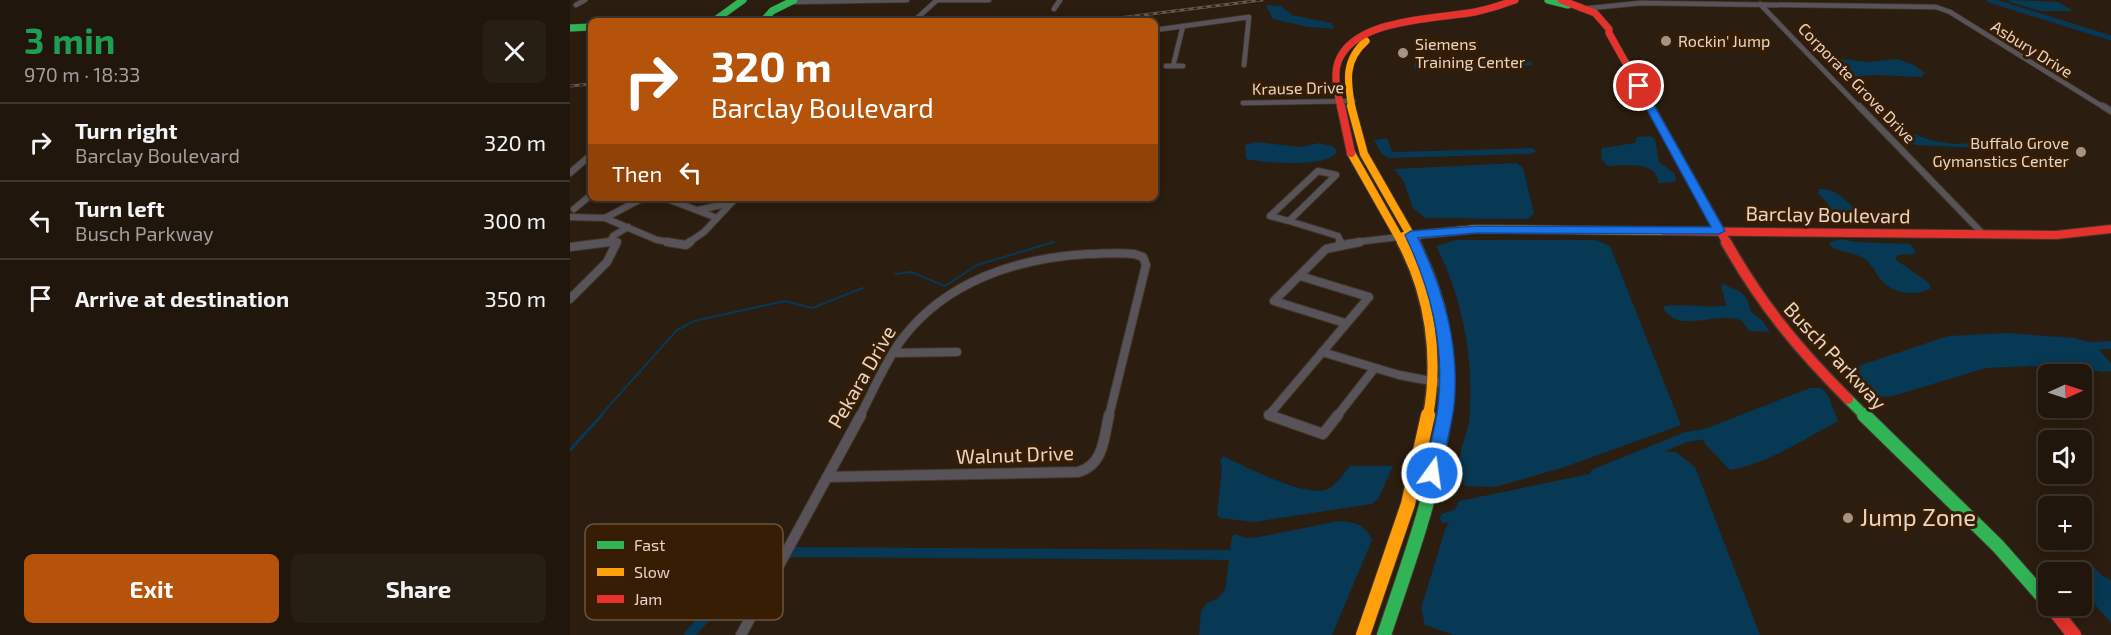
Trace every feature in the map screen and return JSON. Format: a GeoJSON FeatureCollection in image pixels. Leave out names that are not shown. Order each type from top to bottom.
{"type":"FeatureCollection","features":[{"type":"Feature","properties":{"kind":"main road"},"geometry":{"type":"LineString","coordinates":[[718,18],[743,0]]}},
{"type":"Feature","properties":{"kind":"main road"},"geometry":{"type":"LineString","coordinates":[[1347,101],[1338,63],[1344,50],[1357,40],[1392,26],[1482,11],[1515,0]]}},
{"type":"Feature","properties":{"kind":"main road"},"geometry":{"type":"LineString","coordinates":[[1384,635],[1438,452],[1446,406],[1444,329],[1437,296],[1426,265],[1351,152],[1346,135],[1350,60],[1357,48],[1386,32],[1494,12],[1524,0]]}},
{"type":"Feature","properties":{"kind":"main road","name":"Busch Parkway"},"geometry":{"type":"LineString","coordinates":[[1548,0],[1583,8]]}},
{"type":"Feature","properties":{"kind":"main road","name":"Busch Parkway"},"geometry":{"type":"LineString","coordinates":[[1561,0],[1601,18],[1609,29],[1609,33],[1719,231],[1759,298],[1804,355],[1961,509],[2038,591]]}},
{"type":"Feature","properties":{"kind":"main road"},"geometry":{"type":"LineString","coordinates":[[766,18],[772,11],[792,1]]}},
{"type":"Feature","properties":{"kind":"main road"},"geometry":{"type":"LineString","coordinates":[[570,28],[588,27]]}},
{"type":"Feature","properties":{"kind":"main road","name":"Barclay Boulevard"},"geometry":{"type":"LineString","coordinates":[[1405,236],[1477,229],[2056,235],[2111,229]]}},
{"type":"Feature","properties":{"kind":"main road"},"geometry":{"type":"LineString","coordinates":[[1363,635],[1422,451],[1432,382],[1428,310],[1405,236]]}},
{"type":"Feature","properties":{"kind":"main road","name":"Busch Parkway"},"geometry":{"type":"LineString","coordinates":[[2059,616],[2074,635]]}},
{"type":"Feature","properties":{"kind":"street"},"geometry":{"type":"LineString","coordinates":[[576,5],[585,0]]}},
{"type":"Feature","properties":{"kind":"street"},"geometry":{"type":"LineString","coordinates":[[792,1],[907,0]]}},
{"type":"Feature","properties":{"kind":"street"},"geometry":{"type":"LineString","coordinates":[[918,18],[936,0],[988,0]]}},
{"type":"Feature","properties":{"kind":"street"},"geometry":{"type":"LineString","coordinates":[[1054,9],[1060,0]]}},
{"type":"Feature","properties":{"kind":"street"},"geometry":{"type":"LineString","coordinates":[[1583,8],[1627,3],[1760,4]]}},
{"type":"Feature","properties":{"kind":"street","name":"Asbury Drive"},"geometry":{"type":"LineString","coordinates":[[1760,4],[1923,6],[1941,9],[2111,111]]}},
{"type":"Feature","properties":{"kind":"street","name":"Corporate Grove Drive"},"geometry":{"type":"LineString","coordinates":[[1760,4],[1984,235]]}},
{"type":"Feature","properties":{"kind":"street"},"geometry":{"type":"LineString","coordinates":[[1158,30],[1249,17],[1244,65]]}},
{"type":"Feature","properties":{"kind":"street"},"geometry":{"type":"LineString","coordinates":[[1173,66],[1183,26]]}},
{"type":"Feature","properties":{"kind":"street"},"geometry":{"type":"LineString","coordinates":[[1166,66],[1183,66]]}},
{"type":"Feature","properties":{"kind":"street","name":"Krause Drive"},"geometry":{"type":"LineString","coordinates":[[1243,103],[1347,101]]}},
{"type":"Feature","properties":{"kind":"street"},"geometry":{"type":"LineString","coordinates":[[570,173],[588,158]]}},
{"type":"Feature","properties":{"kind":"street"},"geometry":{"type":"LineString","coordinates":[[1289,221],[1336,175],[1318,171],[1270,216],[1338,236],[1341,244]]}},
{"type":"Feature","properties":{"kind":"street"},"geometry":{"type":"LineString","coordinates":[[574,209],[588,197]]}},
{"type":"Feature","properties":{"kind":"street"},"geometry":{"type":"LineString","coordinates":[[605,218],[637,201]]}},
{"type":"Feature","properties":{"kind":"street"},"geometry":{"type":"LineString","coordinates":[[673,201],[717,218]]}},
{"type":"Feature","properties":{"kind":"street"},"geometry":{"type":"LineString","coordinates":[[570,217],[605,218],[657,240],[686,245],[705,232],[734,201]]}},
{"type":"Feature","properties":{"kind":"street"},"geometry":{"type":"LineString","coordinates":[[696,210],[734,201]]}},
{"type":"Feature","properties":{"kind":"street"},"geometry":{"type":"LineString","coordinates":[[610,242],[613,236],[628,227]]}},
{"type":"Feature","properties":{"kind":"street"},"geometry":{"type":"LineString","coordinates":[[1345,323],[1274,301],[1326,249],[1341,244],[1405,236]]}},
{"type":"Feature","properties":{"kind":"street"},"geometry":{"type":"LineString","coordinates":[[570,247],[617,242],[607,262],[570,299]]}},
{"type":"Feature","properties":{"kind":"street","name":"Pekara Drive"},"geometry":{"type":"LineString","coordinates":[[783,557],[893,353],[901,340],[933,305],[961,286],[995,271],[1056,256],[1133,254],[1143,257]]}},
{"type":"Feature","properties":{"kind":"street","name":"Walnut Drive"},"geometry":{"type":"LineString","coordinates":[[827,477],[1064,474],[1092,468],[1098,460],[1146,265],[1143,257]]}},
{"type":"Feature","properties":{"kind":"street"},"geometry":{"type":"LineString","coordinates":[[1300,276],[1369,297],[1269,415],[1323,434],[1374,369]]}},
{"type":"Feature","properties":{"kind":"street"},"geometry":{"type":"LineString","coordinates":[[893,353],[957,352]]}},
{"type":"Feature","properties":{"kind":"street"},"geometry":{"type":"LineString","coordinates":[[1322,352],[1374,369],[1447,384]]}},
{"type":"Feature","properties":{"kind":"street","name":"Pekara Drive"},"geometry":{"type":"LineString","coordinates":[[741,635],[749,620]]}},
{"type":"Feature","properties":{"kind":"water"},"geometry":{"type":"Polygon","coordinates":[[[2007,1],[2058,2],[2073,11],[2040,11],[2007,1]]]}},
{"type":"Feature","properties":{"kind":"water"},"geometry":{"type":"Polygon","coordinates":[[[1266,5],[1281,6],[1292,15],[1331,23],[1335,29],[1308,27],[1273,19],[1266,5]]]}},
{"type":"Feature","properties":{"kind":"water"},"geometry":{"type":"Polygon","coordinates":[[[1826,57],[1868,62],[1897,59],[1914,65],[1925,73],[1922,77],[1872,75],[1852,77],[1843,73],[1826,57]]]}},
{"type":"Feature","properties":{"kind":"water"},"geometry":{"type":"Polygon","coordinates":[[[1420,60],[1520,60],[1532,62],[1532,65],[1468,71],[1419,70],[1414,68],[1415,62],[1420,60]]]}},
{"type":"Feature","properties":{"kind":"water"},"geometry":{"type":"Polygon","coordinates":[[[1903,130],[1933,141],[1955,144],[2010,141],[2016,147],[2005,149],[1915,145],[1902,133],[1903,130]]]}},
{"type":"Feature","properties":{"kind":"water"},"geometry":{"type":"Polygon","coordinates":[[[1650,136],[1655,139],[1659,162],[1674,173],[1675,182],[1658,183],[1652,171],[1646,168],[1630,165],[1608,166],[1601,159],[1602,148],[1635,143],[1637,137],[1650,136]]]}},
{"type":"Feature","properties":{"kind":"water"},"geometry":{"type":"Polygon","coordinates":[[[1387,138],[1392,151],[1395,152],[1532,148],[1537,151],[1529,154],[1389,158],[1382,154],[1374,140],[1387,138]]]}},
{"type":"Feature","properties":{"kind":"water"},"geometry":{"type":"Polygon","coordinates":[[[1256,142],[1300,147],[1320,143],[1334,147],[1337,152],[1331,157],[1309,162],[1280,163],[1246,159],[1245,145],[1256,142]]]}},
{"type":"Feature","properties":{"kind":"water"},"geometry":{"type":"Polygon","coordinates":[[[1516,163],[1523,168],[1534,214],[1527,219],[1425,218],[1413,208],[1403,180],[1394,169],[1516,163]]]}},
{"type":"Feature","properties":{"kind":"water"},"geometry":{"type":"Polygon","coordinates":[[[1819,189],[1831,190],[1861,211],[1890,220],[1885,223],[1859,219],[1832,222],[1818,218],[1830,207],[1818,193],[1819,189]]]}},
{"type":"Feature","properties":{"kind":"water"},"geometry":{"type":"Polygon","coordinates":[[[1840,239],[1856,242],[1910,244],[1916,251],[1913,254],[1898,255],[1895,259],[1929,283],[1931,288],[1919,293],[1906,293],[1888,286],[1866,260],[1858,255],[1831,247],[1829,243],[1840,239]]]}},
{"type":"Feature","properties":{"kind":"water"},"geometry":{"type":"Polygon","coordinates":[[[1456,240],[1596,240],[1610,246],[1681,425],[1562,468],[1495,487],[1465,486],[1460,458],[1469,422],[1468,354],[1460,309],[1436,246],[1456,240]]]}},
{"type":"Feature","properties":{"kind":"water"},"geometry":{"type":"Polygon","coordinates":[[[1723,284],[1741,292],[1747,299],[1751,312],[1762,320],[1770,332],[1749,331],[1742,321],[1732,318],[1679,320],[1670,316],[1663,308],[1671,305],[1726,305],[1721,286],[1723,284]]]}},
{"type":"Feature","properties":{"kind":"water"},"geometry":{"type":"Polygon","coordinates":[[[2006,333],[2074,338],[2102,346],[2098,349],[2111,363],[2111,371],[2092,370],[2092,364],[2038,364],[2038,366],[1986,368],[1893,396],[1876,397],[1861,391],[1849,380],[1848,373],[1852,368],[1948,336],[2006,333]]]}},
{"type":"Feature","properties":{"kind":"water"},"geometry":{"type":"Polygon","coordinates":[[[1810,388],[1821,388],[1828,395],[1838,421],[1799,443],[1758,462],[1730,470],[1705,444],[1702,430],[1810,388]]]}},
{"type":"Feature","properties":{"kind":"water"},"geometry":{"type":"Polygon","coordinates":[[[1655,451],[1676,452],[1695,467],[1760,635],[1453,635],[1425,625],[1421,608],[1445,530],[1459,501],[1604,471],[1655,451]]]}},
{"type":"Feature","properties":{"kind":"water"},"geometry":{"type":"Polygon","coordinates":[[[1223,456],[1291,486],[1318,491],[1331,487],[1350,466],[1393,466],[1378,499],[1372,504],[1254,522],[1220,518],[1217,515],[1222,469],[1220,460],[1223,456]]]}},
{"type":"Feature","properties":{"kind":"water"},"geometry":{"type":"Polygon","coordinates":[[[1339,521],[1363,527],[1372,540],[1332,635],[1199,635],[1201,611],[1207,603],[1217,599],[1225,590],[1232,536],[1235,534],[1246,538],[1259,537],[1339,521]]]}},
{"type":"Feature","properties":{"kind":"water"},"geometry":{"type":"Polygon","coordinates":[[[2092,565],[2101,575],[2111,580],[2111,623],[2092,601],[2092,565]]]}},
{"type":"Feature","properties":{"kind":"waterway"},"geometry":{"type":"LineString","coordinates":[[1989,0],[2111,38]]}},
{"type":"Feature","properties":{"kind":"waterway"},"geometry":{"type":"LineString","coordinates":[[895,274],[911,272],[945,286],[977,265],[1054,242],[1049,243]]}},
{"type":"Feature","properties":{"kind":"waterway"},"geometry":{"type":"LineString","coordinates":[[600,416],[677,330],[694,321],[785,301],[812,308],[863,288]]}},
{"type":"Feature","properties":{"kind":"waterway"},"geometry":{"type":"LineString","coordinates":[[2091,346],[2111,345]]}},
{"type":"Feature","properties":{"kind":"waterway"},"geometry":{"type":"LineString","coordinates":[[570,450],[602,415]]}},
{"type":"Feature","properties":{"kind":"waterway"},"geometry":{"type":"LineString","coordinates":[[1595,474],[1686,437],[1712,433]]}},
{"type":"Feature","properties":{"kind":"waterway"},"geometry":{"type":"LineString","coordinates":[[1445,518],[1461,513]]}},
{"type":"Feature","properties":{"kind":"waterway"},"geometry":{"type":"LineString","coordinates":[[783,555],[793,552],[1238,555]]}},
{"type":"Feature","properties":{"kind":"waterway"},"geometry":{"type":"LineString","coordinates":[[689,635],[703,620]]}},
{"type":"Feature","properties":{"kind":"railway"},"geometry":{"type":"LineString","coordinates":[[1119,18],[1262,0]]}},
{"type":"Feature","properties":{"kind":"railway"},"geometry":{"type":"LineString","coordinates":[[570,86],[588,84]]}},
{"type":"Feature","properties":{"kind":"traffic: fast"},"geometry":{"type":"LineString","coordinates":[[718,18],[743,0]]}},
{"type":"Feature","properties":{"kind":"traffic: fast"},"geometry":{"type":"LineString","coordinates":[[766,18],[772,11],[794,0]]}},
{"type":"Feature","properties":{"kind":"traffic: fast"},"geometry":{"type":"LineString","coordinates":[[1548,0],[1568,5]]}},
{"type":"Feature","properties":{"kind":"traffic: fast"},"geometry":{"type":"LineString","coordinates":[[570,28],[588,27]]}},
{"type":"Feature","properties":{"kind":"traffic: fast"},"geometry":{"type":"LineString","coordinates":[[1384,635],[1423,515],[1442,434],[1447,392],[1446,351],[1440,309]]}},
{"type":"Feature","properties":{"kind":"traffic: fast"},"geometry":{"type":"LineString","coordinates":[[1848,399],[1998,546],[2038,591]]}},
{"type":"Feature","properties":{"kind":"traffic: slow"},"geometry":{"type":"LineString","coordinates":[[1366,41],[1354,53],[1349,67],[1351,104],[1359,140],[1367,159],[1417,247],[1436,293],[1440,309]]}},
{"type":"Feature","properties":{"kind":"traffic: slow"},"geometry":{"type":"LineString","coordinates":[[1351,153],[1403,245],[1418,277],[1429,320],[1433,365],[1429,411],[1420,458],[1408,504],[1363,635]]}},
{"type":"Feature","properties":{"kind":"traffic: slow"},"geometry":{"type":"LineString","coordinates":[[1404,236],[1477,229],[1664,231]]}},
{"type":"Feature","properties":{"kind":"traffic: jam"},"geometry":{"type":"LineString","coordinates":[[1351,153],[1342,116],[1337,77],[1338,62],[1346,48],[1360,37],[1378,29],[1475,12],[1515,0]]}},
{"type":"Feature","properties":{"kind":"traffic: jam"},"geometry":{"type":"LineString","coordinates":[[1561,0],[1595,13],[1609,29],[1609,33],[1747,279],[1780,326],[1804,355],[1848,399]]}},
{"type":"Feature","properties":{"kind":"traffic: jam"},"geometry":{"type":"LineString","coordinates":[[1664,231],[2056,235],[2111,229]]}},
{"type":"Feature","properties":{"kind":"traffic: jam"},"geometry":{"type":"LineString","coordinates":[[2059,616],[2074,635]]}},
{"type":"Feature","properties":{"kind":"place","name":"Rockin' Jump"},"geometry":{"type":"Point","coordinates":[1666,41]}},
{"type":"Feature","properties":{"kind":"place","name":"Siemens Training Center"},"geometry":{"type":"Point","coordinates":[1403,53]}},
{"type":"Feature","properties":{"kind":"place","name":"Buffalo Grove Gymanstics Center"},"geometry":{"type":"Point","coordinates":[2081,152]}},
{"type":"Feature","properties":{"kind":"place","name":"Jump Zone"},"geometry":{"type":"Point","coordinates":[1848,518]}},
{"type":"Feature","properties":{"kind":"route"},"geometry":{"type":"LineString","coordinates":[[1432,473],[1446,406],[1447,362],[1444,329],[1437,296],[1426,265],[1411,235],[1435,231],[1477,229],[1719,231],[1639,86]]}}]}
